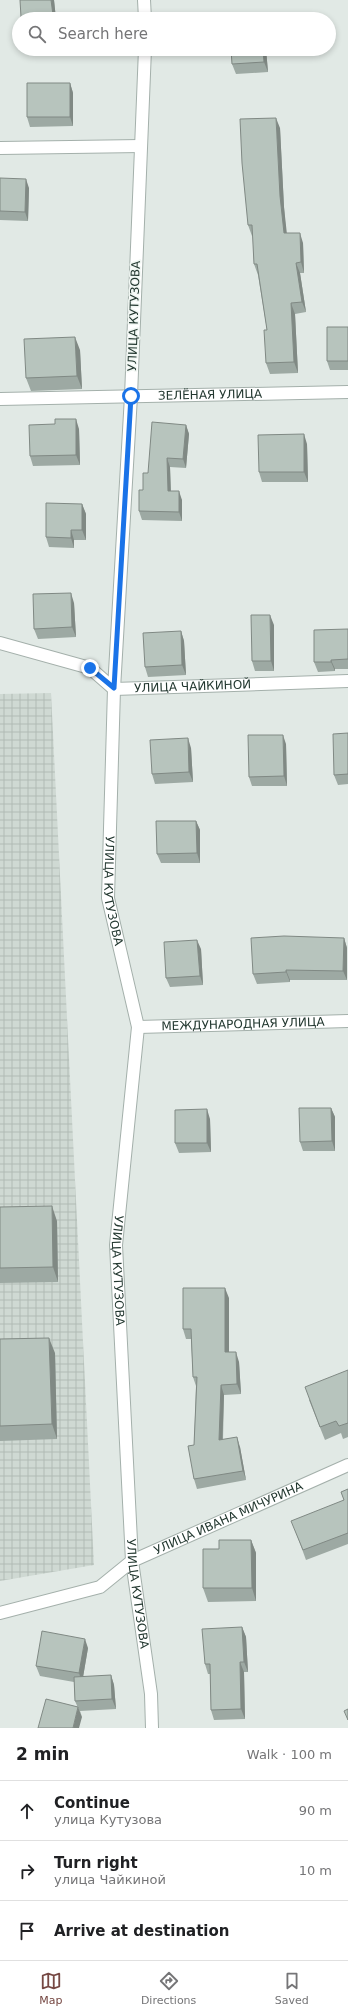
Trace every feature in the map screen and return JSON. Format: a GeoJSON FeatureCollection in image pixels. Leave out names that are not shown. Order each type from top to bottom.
{"type":"FeatureCollection","features":[{"type":"Feature","properties":{"kind":"street"},"geometry":{"type":"LineString","coordinates":[[144,0],[145,12]]}},
{"type":"Feature","properties":{"kind":"street","name":"УЛИЦА КУТУЗОВА"},"geometry":{"type":"LineString","coordinates":[[145,56],[131,396],[114,688],[108,898],[138,1027],[116,1245],[132,1561],[151,1694],[152,1728]]}},
{"type":"Feature","properties":{"kind":"street"},"geometry":{"type":"LineString","coordinates":[[0,148],[140,146]]}},
{"type":"Feature","properties":{"kind":"street","name":"ЗЕЛЁНАЯ УЛИЦА"},"geometry":{"type":"LineString","coordinates":[[0,399],[348,392]]}},
{"type":"Feature","properties":{"kind":"street"},"geometry":{"type":"LineString","coordinates":[[0,643],[90,668],[114,688]]}},
{"type":"Feature","properties":{"kind":"street","name":"УЛИЦА ЧАЙКИНОЙ"},"geometry":{"type":"LineString","coordinates":[[114,688],[348,681]]}},
{"type":"Feature","properties":{"kind":"street","name":"МЕЖДУНАРОДНАЯ УЛИЦА"},"geometry":{"type":"LineString","coordinates":[[138,1027],[348,1021]]}},
{"type":"Feature","properties":{"kind":"street","name":"УЛИЦА ИВАНА МИЧУРИНА"},"geometry":{"type":"LineString","coordinates":[[0,1613],[100,1587],[132,1561],[348,1465]]}},
{"type":"Feature","properties":{"kind":"shaded area"},"geometry":{"type":"Polygon","coordinates":[[[51,693],[94,1565],[0,1581],[0,694],[51,693]]]}},
{"type":"Feature","properties":{"kind":"building"},"geometry":{"type":"Polygon","coordinates":[[[20,0],[51,0],[53,12],[21,12],[20,0]]]}},
{"type":"Feature","properties":{"kind":"building"},"geometry":{"type":"Polygon","coordinates":[[[231,56],[264,56],[264,62],[232,64],[231,56]]]}},
{"type":"Feature","properties":{"kind":"building"},"geometry":{"type":"Polygon","coordinates":[[[27,83],[70,83],[70,117],[27,117],[27,83]]]}},
{"type":"Feature","properties":{"kind":"building"},"geometry":{"type":"Polygon","coordinates":[[[276,118],[280,196],[284,233],[300,233],[301,262],[296,263],[302,302],[291,303],[294,362],[266,363],[264,330],[267,330],[257,264],[254,264],[252,225],[248,225],[242,163],[240,119],[276,118]]]}},
{"type":"Feature","properties":{"kind":"building"},"geometry":{"type":"Polygon","coordinates":[[[0,178],[26,179],[25,212],[0,211],[0,178]]]}},
{"type":"Feature","properties":{"kind":"building"},"geometry":{"type":"Polygon","coordinates":[[[327,327],[348,327],[348,361],[327,361],[327,327]]]}},
{"type":"Feature","properties":{"kind":"building"},"geometry":{"type":"Polygon","coordinates":[[[75,337],[77,376],[26,378],[24,339],[75,337]]]}},
{"type":"Feature","properties":{"kind":"building"},"geometry":{"type":"Polygon","coordinates":[[[55,419],[76,419],[76,455],[30,456],[29,425],[55,424],[55,419]]]}},
{"type":"Feature","properties":{"kind":"building"},"geometry":{"type":"Polygon","coordinates":[[[152,422],[186,425],[183,459],[167,458],[168,491],[179,491],[179,512],[139,511],[139,490],[143,490],[143,473],[148,473],[152,422]]]}},
{"type":"Feature","properties":{"kind":"building"},"geometry":{"type":"Polygon","coordinates":[[[304,434],[304,472],[259,472],[258,435],[304,434]]]}},
{"type":"Feature","properties":{"kind":"building"},"geometry":{"type":"Polygon","coordinates":[[[46,503],[82,504],[82,530],[71,530],[71,538],[46,537],[46,503]]]}},
{"type":"Feature","properties":{"kind":"building"},"geometry":{"type":"Polygon","coordinates":[[[71,593],[72,627],[34,629],[33,594],[71,593]]]}},
{"type":"Feature","properties":{"kind":"building"},"geometry":{"type":"Polygon","coordinates":[[[251,615],[270,615],[271,661],[252,661],[251,615]]]}},
{"type":"Feature","properties":{"kind":"building"},"geometry":{"type":"Polygon","coordinates":[[[348,629],[348,659],[331,660],[331,662],[314,662],[314,630],[348,629]]]}},
{"type":"Feature","properties":{"kind":"building"},"geometry":{"type":"Polygon","coordinates":[[[181,631],[182,665],[145,667],[143,633],[181,631]]]}},
{"type":"Feature","properties":{"kind":"building"},"geometry":{"type":"Polygon","coordinates":[[[348,733],[348,774],[334,775],[333,734],[348,733]]]}},
{"type":"Feature","properties":{"kind":"building"},"geometry":{"type":"Polygon","coordinates":[[[248,735],[283,735],[284,776],[249,777],[248,735]]]}},
{"type":"Feature","properties":{"kind":"building"},"geometry":{"type":"Polygon","coordinates":[[[188,738],[189,772],[152,774],[150,740],[188,738]]]}},
{"type":"Feature","properties":{"kind":"building"},"geometry":{"type":"Polygon","coordinates":[[[156,821],[196,821],[197,853],[157,854],[156,821]]]}},
{"type":"Feature","properties":{"kind":"building"},"geometry":{"type":"Polygon","coordinates":[[[284,936],[344,938],[343,971],[286,970],[286,972],[253,974],[251,938],[284,936]]]}},
{"type":"Feature","properties":{"kind":"building"},"geometry":{"type":"Polygon","coordinates":[[[197,940],[200,976],[166,978],[164,942],[197,940]]]}},
{"type":"Feature","properties":{"kind":"building"},"geometry":{"type":"Polygon","coordinates":[[[299,1108],[331,1108],[332,1141],[300,1142],[299,1108]]]}},
{"type":"Feature","properties":{"kind":"building"},"geometry":{"type":"Polygon","coordinates":[[[207,1109],[207,1143],[175,1143],[175,1110],[207,1109]]]}},
{"type":"Feature","properties":{"kind":"building"},"geometry":{"type":"Polygon","coordinates":[[[52,1206],[53,1267],[0,1268],[0,1207],[52,1206]]]}},
{"type":"Feature","properties":{"kind":"building"},"geometry":{"type":"Polygon","coordinates":[[[183,1288],[225,1288],[225,1352],[236,1352],[237,1384],[221,1385],[219,1440],[237,1437],[243,1471],[194,1479],[188,1446],[194,1445],[197,1377],[193,1377],[191,1329],[183,1329],[183,1288]]]}},
{"type":"Feature","properties":{"kind":"building"},"geometry":{"type":"Polygon","coordinates":[[[49,1338],[52,1424],[0,1426],[0,1339],[49,1338]]]}},
{"type":"Feature","properties":{"kind":"building"},"geometry":{"type":"Polygon","coordinates":[[[348,1370],[348,1423],[339,1426],[336,1421],[320,1427],[305,1387],[348,1370]]]}},
{"type":"Feature","properties":{"kind":"building"},"geometry":{"type":"Polygon","coordinates":[[[348,1489],[348,1533],[303,1550],[291,1521],[344,1500],[341,1492],[348,1489]]]}},
{"type":"Feature","properties":{"kind":"building"},"geometry":{"type":"Polygon","coordinates":[[[219,1540],[251,1540],[252,1588],[203,1588],[203,1549],[219,1549],[219,1540]]]}},
{"type":"Feature","properties":{"kind":"building"},"geometry":{"type":"Polygon","coordinates":[[[242,1627],[244,1662],[240,1662],[241,1709],[211,1710],[210,1664],[205,1664],[202,1629],[242,1627]]]}},
{"type":"Feature","properties":{"kind":"building"},"geometry":{"type":"Polygon","coordinates":[[[42,1631],[85,1639],[79,1673],[36,1666],[42,1631]]]}},
{"type":"Feature","properties":{"kind":"building"},"geometry":{"type":"Polygon","coordinates":[[[111,1675],[112,1699],[75,1701],[74,1677],[111,1675]]]}},
{"type":"Feature","properties":{"kind":"building"},"geometry":{"type":"Polygon","coordinates":[[[46,1699],[78,1707],[73,1728],[38,1728],[46,1699]]]}},
{"type":"Feature","properties":{"kind":"building"},"geometry":{"type":"Polygon","coordinates":[[[348,1709],[348,1720],[344,1711],[348,1709]]]}},
{"type":"Feature","properties":{"kind":"route"},"geometry":{"type":"LineString","coordinates":[[90,668],[114,688],[131,396]]}}]}
